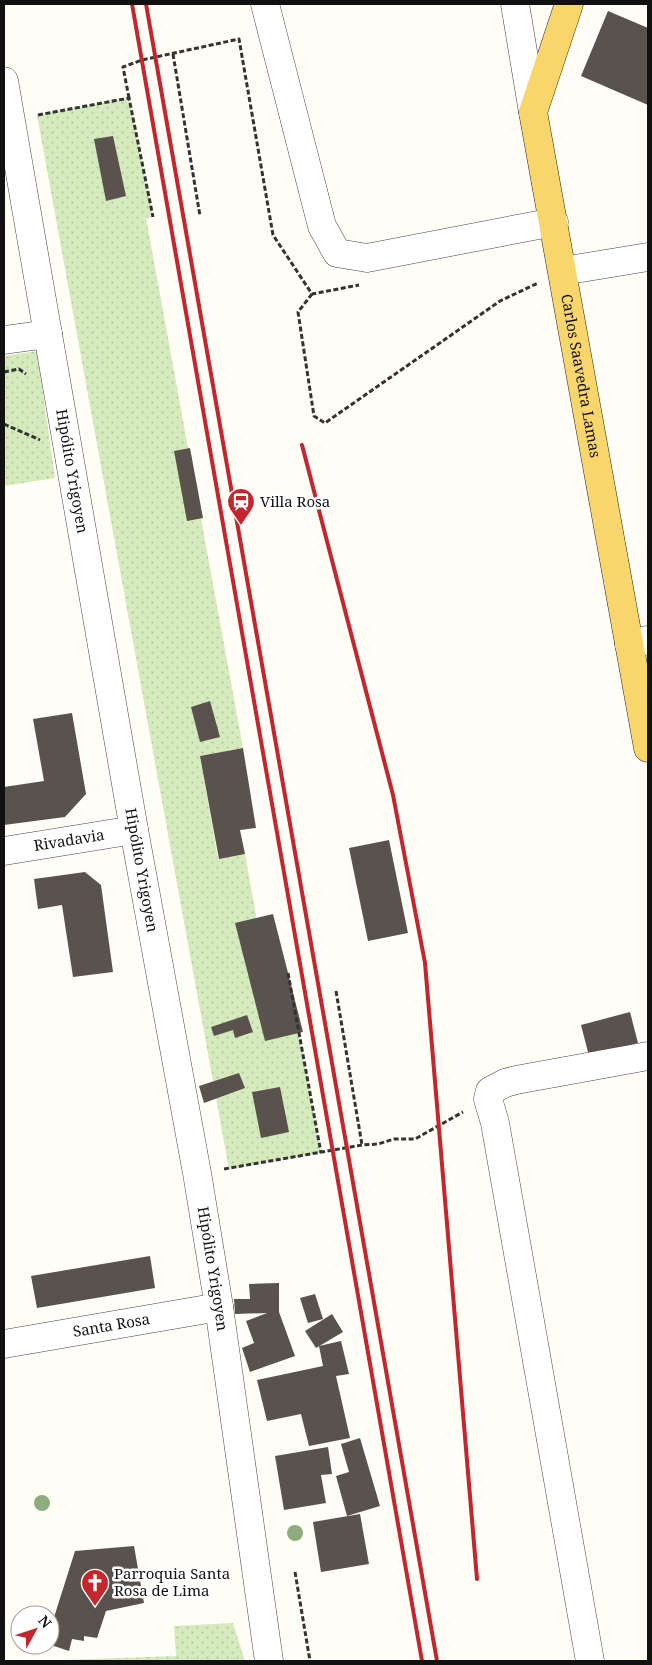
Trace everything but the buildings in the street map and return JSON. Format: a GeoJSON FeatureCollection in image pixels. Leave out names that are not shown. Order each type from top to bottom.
{"type":"FeatureCollection","features":[{"type":"Feature","properties":{"kind":"main road"},"geometry":{"type":"LineString","coordinates":[[533,112],[569,4]]}},
{"type":"Feature","properties":{"kind":"main road","name":"Carlos Saavedra Lamas"},"geometry":{"type":"LineString","coordinates":[[533,112],[638,642],[648,748]]}},
{"type":"Feature","properties":{"kind":"street"},"geometry":{"type":"LineString","coordinates":[[265,4],[322,226],[337,253],[367,258],[554,222]]}},
{"type":"Feature","properties":{"kind":"street","name":"Carlos Saavedra Lamas"},"geometry":{"type":"LineString","coordinates":[[515,4],[533,112]]}},
{"type":"Feature","properties":{"kind":"street","name":"Hipólito Yrigoyen"},"geometry":{"type":"LineString","coordinates":[[4,81],[134,830],[198,1173],[269,1661]]}},
{"type":"Feature","properties":{"kind":"street"},"geometry":{"type":"LineString","coordinates":[[563,271],[648,257]]}},
{"type":"Feature","properties":{"kind":"street"},"geometry":{"type":"LineString","coordinates":[[4,340],[48,334]]}},
{"type":"Feature","properties":{"kind":"street","name":"Rivadavia"},"geometry":{"type":"LineString","coordinates":[[4,851],[134,830]]}},
{"type":"Feature","properties":{"kind":"street"},"geometry":{"type":"LineString","coordinates":[[590,1661],[495,1123],[488,1099],[490,1091],[516,1080],[648,1056]]}},
{"type":"Feature","properties":{"kind":"street","name":"Santa Rosa"},"geometry":{"type":"LineString","coordinates":[[4,1344],[219,1307]]}},
{"type":"Feature","properties":{"kind":"path"},"geometry":{"type":"LineString","coordinates":[[173,54],[200,216]]}},
{"type":"Feature","properties":{"kind":"path"},"geometry":{"type":"LineString","coordinates":[[10,121],[129,98],[153,217]]}},
{"type":"Feature","properties":{"kind":"path"},"geometry":{"type":"LineString","coordinates":[[312,294],[298,312],[314,416],[325,423],[500,301],[563,271]]}},
{"type":"Feature","properties":{"kind":"path"},"geometry":{"type":"LineString","coordinates":[[4,424],[39,440],[68,446]]}},
{"type":"Feature","properties":{"kind":"path"},"geometry":{"type":"LineString","coordinates":[[288,973],[321,1153]]}},
{"type":"Feature","properties":{"kind":"path"},"geometry":{"type":"LineString","coordinates":[[336,991],[362,1145]]}},
{"type":"Feature","properties":{"kind":"path"},"geometry":{"type":"LineString","coordinates":[[198,1173],[362,1145],[378,1144],[394,1139],[415,1139],[488,1099]]}},
{"type":"Feature","properties":{"kind":"path"},"geometry":{"type":"LineString","coordinates":[[295,1572],[310,1661]]}},
{"type":"Feature","properties":{"kind":"green space"},"geometry":{"type":"Polygon","coordinates":[[[129,98],[153,217],[146,218],[243,748],[200,756],[218,859],[245,854],[267,977],[288,973],[321,1153],[229,1169],[37,115],[129,98]]]}},
{"type":"Feature","properties":{"kind":"green space"},"geometry":{"type":"Polygon","coordinates":[[[37,351],[55,478],[4,486],[4,356],[37,351]]]}},
{"type":"Feature","properties":{"kind":"green space"},"geometry":{"type":"Polygon","coordinates":[[[233,1623],[245,1661],[35,1661],[176,1656],[174,1626],[233,1623]]]}},
{"type":"Feature","properties":{"kind":"railway"},"geometry":{"type":"LineString","coordinates":[[132,4],[422,1661]]}},
{"type":"Feature","properties":{"kind":"railway"},"geometry":{"type":"LineString","coordinates":[[146,4],[437,1661]]}},
{"type":"Feature","properties":{"kind":"railway"},"geometry":{"type":"LineString","coordinates":[[302,445],[393,795],[425,963],[477,1579]]}},
{"type":"Feature","properties":{"kind":"place","name":"Villa Rosa"},"geometry":{"type":"Point","coordinates":[241,526]}},
{"type":"Feature","properties":{"kind":"place","name":"Parroquia Santa Rosa de Lima"},"geometry":{"type":"Point","coordinates":[95,1607]}}]}
